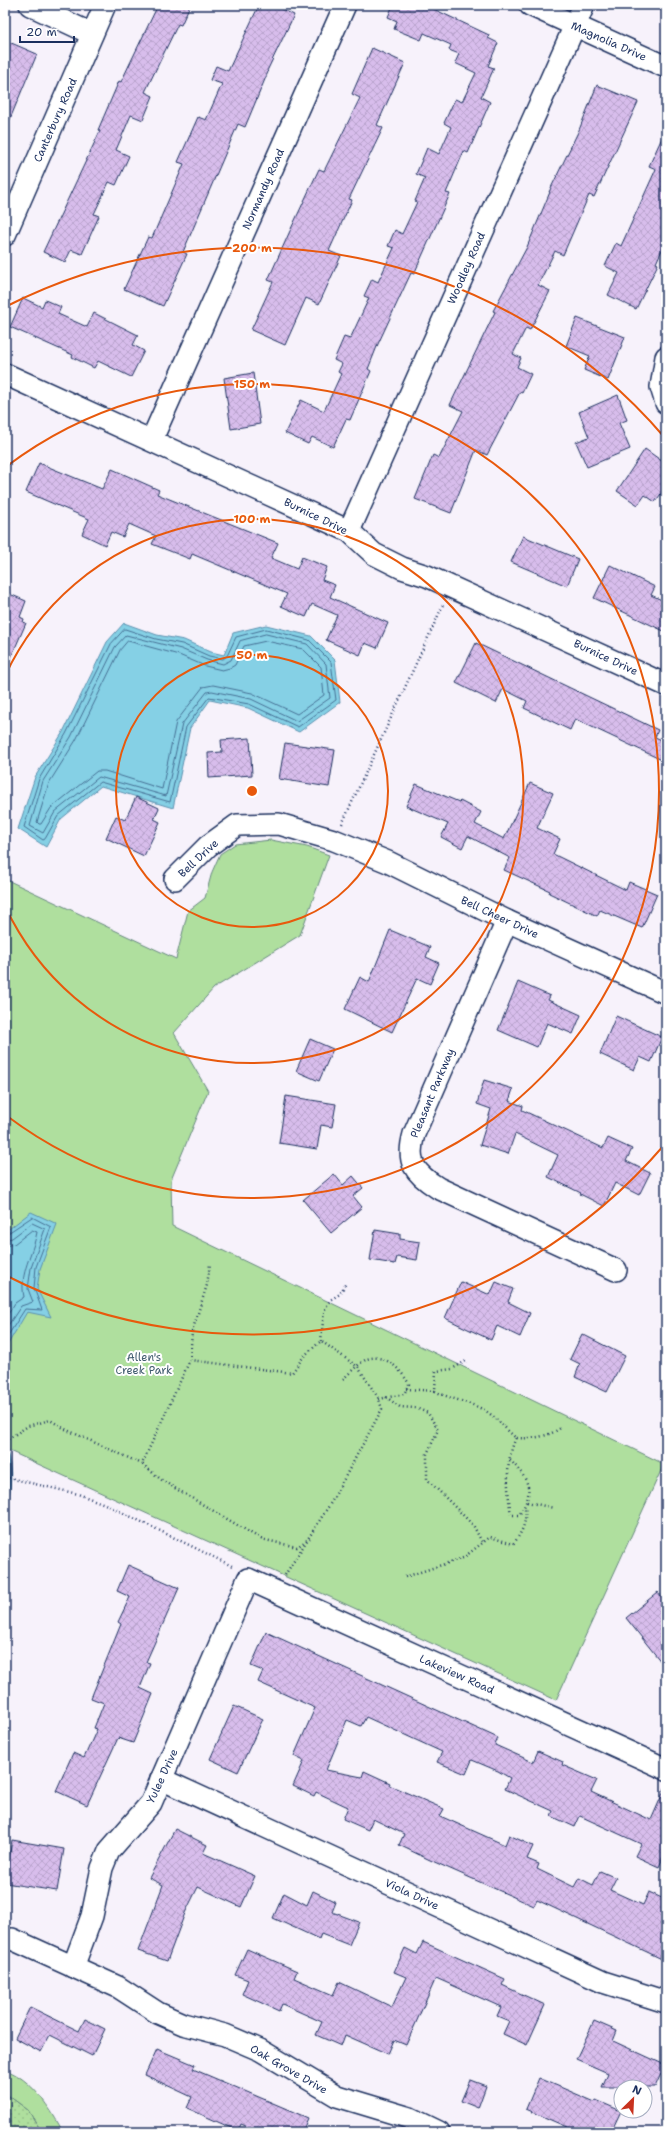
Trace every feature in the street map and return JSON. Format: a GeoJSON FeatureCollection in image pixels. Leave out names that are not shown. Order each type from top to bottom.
{"type":"FeatureCollection","features":[{"type":"Feature","properties":{"kind":"street"},"geometry":{"type":"LineString","coordinates":[[30,5],[92,34]]}},
{"type":"Feature","properties":{"kind":"street","name":"Canterbury Road"},"geometry":{"type":"LineString","coordinates":[[6,232],[105,5]]}},
{"type":"Feature","properties":{"kind":"street","name":"Normandy Road"},"geometry":{"type":"LineString","coordinates":[[152,439],[345,5]]}},
{"type":"Feature","properties":{"kind":"street","name":"Magnolia Drive"},"geometry":{"type":"LineString","coordinates":[[530,5],[666,67]]}},
{"type":"Feature","properties":{"kind":"street","name":"Woodley Road"},"geometry":{"type":"LineString","coordinates":[[348,531],[584,5]]}},
{"type":"Feature","properties":{"kind":"street"},"geometry":{"type":"LineString","coordinates":[[666,358],[661,387],[666,403]]}},
{"type":"Feature","properties":{"kind":"street","name":"Burnice Drive"},"geometry":{"type":"LineString","coordinates":[[5,374],[152,439],[348,531],[374,554],[402,568],[452,586],[666,685]]}},
{"type":"Feature","properties":{"kind":"street","name":"Bell Drive"},"geometry":{"type":"LineString","coordinates":[[175,879],[208,846],[238,825],[279,824],[334,840]]}},
{"type":"Feature","properties":{"kind":"street","name":"Bell Cheer Drive"},"geometry":{"type":"LineString","coordinates":[[334,840],[388,862],[507,921],[666,993]]}},
{"type":"Feature","properties":{"kind":"street","name":"Pleasant Parkway"},"geometry":{"type":"LineString","coordinates":[[507,921],[414,1134],[410,1148],[413,1166],[424,1179],[438,1188],[616,1270]]}},
{"type":"Feature","properties":{"kind":"street","name":"Lakeview Road"},"geometry":{"type":"LineString","coordinates":[[248,1578],[666,1769]]}},
{"type":"Feature","properties":{"kind":"street","name":"Yulee Drive"},"geometry":{"type":"LineString","coordinates":[[73,1967],[92,1916],[102,1868],[109,1850],[151,1803],[248,1578]]}},
{"type":"Feature","properties":{"kind":"street","name":"Viola Drive"},"geometry":{"type":"LineString","coordinates":[[162,1779],[603,1982],[666,2002]]}},
{"type":"Feature","properties":{"kind":"street","name":"Oak Grove Drive"},"geometry":{"type":"LineString","coordinates":[[12,1939],[118,1987],[158,2013],[177,2021],[225,2035],[260,2050],[337,2096],[410,2118],[439,2132]]}},
{"type":"Feature","properties":{"kind":"path"},"geometry":{"type":"LineString","coordinates":[[334,840],[452,586]]}},
{"type":"Feature","properties":{"kind":"path"},"geometry":{"type":"LineString","coordinates":[[142,1464],[190,1360],[192,1332],[207,1285],[210,1264]]}},
{"type":"Feature","properties":{"kind":"path"},"geometry":{"type":"LineString","coordinates":[[190,1360],[292,1373],[304,1356],[321,1341],[324,1311],[330,1300],[340,1294],[346,1283]]}},
{"type":"Feature","properties":{"kind":"path"},"geometry":{"type":"LineString","coordinates":[[276,1591],[289,1567],[310,1538],[382,1409],[379,1399],[358,1367],[321,1341]]}},
{"type":"Feature","properties":{"kind":"path"},"geometry":{"type":"LineString","coordinates":[[343,1379],[366,1360],[377,1357],[389,1362],[403,1374],[409,1384],[404,1394],[379,1399]]}},
{"type":"Feature","properties":{"kind":"path"},"geometry":{"type":"LineString","coordinates":[[435,1390],[436,1370],[452,1369],[466,1360]]}},
{"type":"Feature","properties":{"kind":"path"},"geometry":{"type":"LineString","coordinates":[[406,1389],[435,1390],[448,1398],[480,1408],[494,1417],[516,1438],[529,1439],[553,1434],[562,1427]]}},
{"type":"Feature","properties":{"kind":"path"},"geometry":{"type":"LineString","coordinates":[[386,1397],[400,1407],[416,1408],[428,1413],[438,1430],[427,1454],[427,1479],[473,1525],[482,1542]]}},
{"type":"Feature","properties":{"kind":"path"},"geometry":{"type":"LineString","coordinates":[[5,1441],[28,1426],[50,1420],[67,1430],[142,1464],[162,1481],[261,1539],[297,1547],[310,1538]]}},
{"type":"Feature","properties":{"kind":"path"},"geometry":{"type":"LineString","coordinates":[[510,1460],[528,1482],[529,1489],[527,1502],[519,1515],[511,1515],[507,1476],[510,1460],[509,1452],[516,1438]]}},
{"type":"Feature","properties":{"kind":"path"},"geometry":{"type":"LineString","coordinates":[[5,1477],[78,1494],[112,1507],[230,1566],[241,1569],[248,1578]]}},
{"type":"Feature","properties":{"kind":"path"},"geometry":{"type":"LineString","coordinates":[[527,1502],[554,1508]]}},
{"type":"Feature","properties":{"kind":"path"},"geometry":{"type":"LineString","coordinates":[[405,1577],[463,1558],[490,1537],[513,1544],[521,1534],[526,1518],[524,1507]]}},
{"type":"Feature","properties":{"kind":"green space","name":"Allen's Creek Park"},"geometry":{"type":"Polygon","coordinates":[[[271,840],[307,847],[329,855],[300,935],[214,988],[174,1033],[208,1091],[171,1180],[172,1226],[664,1464],[556,1700],[5,1449],[5,879],[176,959],[188,911],[205,898],[212,872],[220,854],[235,844],[271,840]]]}},
{"type":"Feature","properties":{"kind":"green space"},"geometry":{"type":"Polygon","coordinates":[[[5,2070],[14,2074],[32,2087],[53,2114],[63,2132],[42,2132],[28,2110],[5,2093],[5,2070]]]}},
{"type":"Feature","properties":{"kind":"green space"},"geometry":{"type":"Polygon","coordinates":[[[5,2093],[28,2110],[42,2132],[5,2132],[5,2093]]]}},
{"type":"Feature","properties":{"kind":"water"},"geometry":{"type":"Polygon","coordinates":[[[124,623],[157,635],[184,640],[211,652],[224,655],[233,633],[266,625],[311,636],[335,660],[340,702],[299,732],[248,708],[210,700],[190,728],[173,808],[101,786],[61,819],[46,847],[18,829],[35,777],[63,732],[107,642],[124,623]]]}},
{"type":"Feature","properties":{"kind":"water"},"geometry":{"type":"Polygon","coordinates":[[[31,1212],[57,1224],[40,1269],[37,1289],[51,1317],[27,1312],[5,1349],[5,1232],[31,1212]]]}},
{"type":"Feature","properties":{"kind":"building"},"geometry":{"type":"Polygon","coordinates":[[[158,5],[190,5],[181,25],[178,24],[145,92],[153,96],[143,120],[131,115],[116,150],[129,156],[116,185],[109,182],[94,214],[99,216],[82,254],[71,250],[65,262],[43,252],[100,131],[98,130],[119,81],[121,82],[158,5]]]}},
{"type":"Feature","properties":{"kind":"building"},"geometry":{"type":"Polygon","coordinates":[[[259,5],[273,5],[294,15],[267,71],[268,72],[245,127],[238,124],[183,252],[187,254],[163,306],[124,289],[148,237],[152,238],[184,164],[178,162],[198,117],[206,120],[222,84],[210,80],[216,66],[228,71],[259,5]]]}},
{"type":"Feature","properties":{"kind":"building"},"geometry":{"type":"Polygon","coordinates":[[[393,5],[425,5],[489,35],[488,38],[498,43],[488,66],[494,68],[481,97],[490,102],[468,153],[464,151],[446,193],[450,194],[414,274],[411,273],[378,344],[368,369],[371,371],[350,420],[346,419],[333,447],[312,437],[308,444],[285,433],[301,400],[324,411],[341,374],[338,372],[342,364],[334,360],[344,337],[350,339],[369,298],[364,296],[372,279],[378,282],[394,248],[388,246],[395,230],[402,234],[417,202],[415,201],[425,178],[416,174],[427,148],[439,154],[451,127],[444,123],[455,99],[462,102],[476,73],[455,63],[459,54],[449,50],[451,45],[424,33],[421,40],[394,29],[397,21],[388,17],[393,5]]]}},
{"type":"Feature","properties":{"kind":"building"},"geometry":{"type":"Polygon","coordinates":[[[9,42],[37,54],[5,131],[5,53],[9,42]]]}},
{"type":"Feature","properties":{"kind":"building"},"geometry":{"type":"Polygon","coordinates":[[[372,48],[405,63],[377,125],[383,128],[349,199],[352,200],[329,251],[341,256],[319,304],[306,298],[285,345],[251,330],[273,282],[268,280],[319,169],[324,171],[360,98],[352,94],[372,48]]]}},
{"type":"Feature","properties":{"kind":"building"},"geometry":{"type":"Polygon","coordinates":[[[597,85],[638,102],[594,197],[589,195],[563,255],[555,251],[538,285],[550,291],[530,330],[526,328],[513,354],[521,358],[517,367],[531,374],[487,455],[476,450],[451,513],[415,499],[433,455],[439,458],[463,411],[450,405],[495,312],[493,311],[527,247],[549,192],[579,130],[597,85]]]}},
{"type":"Feature","properties":{"kind":"building"},"geometry":{"type":"Polygon","coordinates":[[[666,129],[666,241],[656,263],[658,264],[636,309],[608,295],[619,273],[605,266],[616,243],[621,246],[656,169],[649,166],[666,129]]]}},
{"type":"Feature","properties":{"kind":"building"},"geometry":{"type":"Polygon","coordinates":[[[23,298],[42,307],[45,300],[61,307],[58,314],[87,327],[94,313],[138,335],[133,345],[144,351],[131,377],[98,361],[94,368],[72,357],[73,355],[10,327],[23,298]]]}},
{"type":"Feature","properties":{"kind":"building"},"geometry":{"type":"Polygon","coordinates":[[[577,318],[625,337],[608,380],[584,370],[590,356],[566,346],[577,318]]]}},
{"type":"Feature","properties":{"kind":"building"},"geometry":{"type":"Polygon","coordinates":[[[253,373],[260,424],[231,429],[224,378],[253,373]]]}},
{"type":"Feature","properties":{"kind":"building"},"geometry":{"type":"Polygon","coordinates":[[[618,395],[627,420],[619,423],[630,449],[587,467],[576,442],[589,437],[579,412],[618,395]]]}},
{"type":"Feature","properties":{"kind":"building"},"geometry":{"type":"Polygon","coordinates":[[[645,449],[666,464],[666,487],[655,502],[645,495],[638,505],[617,491],[645,449]]]}},
{"type":"Feature","properties":{"kind":"building"},"geometry":{"type":"Polygon","coordinates":[[[39,463],[102,489],[112,469],[159,490],[157,494],[278,543],[271,558],[297,569],[302,557],[327,567],[322,580],[335,585],[330,597],[388,623],[377,648],[365,643],[360,655],[326,640],[337,615],[312,604],[306,617],[281,606],[287,594],[192,554],[190,559],[152,544],[156,536],[129,524],[123,537],[111,532],[105,545],[82,534],[89,519],[26,492],[39,463]]]}},
{"type":"Feature","properties":{"kind":"building"},"geometry":{"type":"Polygon","coordinates":[[[523,536],[578,559],[567,586],[511,562],[523,536]]]}},
{"type":"Feature","properties":{"kind":"building"},"geometry":{"type":"Polygon","coordinates":[[[610,565],[655,587],[651,595],[666,602],[666,632],[594,598],[610,565]]]}},
{"type":"Feature","properties":{"kind":"building"},"geometry":{"type":"Polygon","coordinates":[[[5,592],[26,601],[20,617],[24,619],[23,622],[26,623],[5,671],[5,592]]]}},
{"type":"Feature","properties":{"kind":"building"},"geometry":{"type":"Polygon","coordinates":[[[476,643],[658,730],[655,737],[666,742],[666,762],[575,719],[570,730],[524,708],[527,701],[503,689],[496,703],[456,683],[476,643]]]}},
{"type":"Feature","properties":{"kind":"building"},"geometry":{"type":"Polygon","coordinates":[[[250,738],[252,775],[209,778],[208,753],[222,752],[221,740],[250,738]]]}},
{"type":"Feature","properties":{"kind":"building"},"geometry":{"type":"Polygon","coordinates":[[[285,743],[335,750],[329,787],[279,779],[285,743]]]}},
{"type":"Feature","properties":{"kind":"building"},"geometry":{"type":"Polygon","coordinates":[[[530,783],[553,793],[537,828],[560,839],[553,854],[626,890],[629,882],[657,894],[642,928],[600,910],[597,916],[549,893],[550,891],[504,870],[510,858],[468,836],[462,848],[441,837],[448,824],[406,806],[416,784],[459,802],[460,801],[481,812],[475,824],[504,839],[530,783]]]}},
{"type":"Feature","properties":{"kind":"building"},"geometry":{"type":"Polygon","coordinates":[[[136,797],[159,808],[154,819],[160,822],[144,856],[106,838],[116,816],[125,820],[136,797]]]}},
{"type":"Feature","properties":{"kind":"building"},"geometry":{"type":"Polygon","coordinates":[[[390,930],[430,947],[426,957],[439,963],[430,984],[417,978],[392,1032],[345,1009],[360,977],[369,982],[390,930]]]}},
{"type":"Feature","properties":{"kind":"building"},"geometry":{"type":"Polygon","coordinates":[[[518,982],[550,996],[548,1000],[581,1015],[573,1034],[547,1023],[537,1047],[498,1030],[518,982]]]}},
{"type":"Feature","properties":{"kind":"building"},"geometry":{"type":"Polygon","coordinates":[[[616,1016],[662,1037],[651,1062],[640,1057],[634,1070],[600,1054],[616,1016]]]}},
{"type":"Feature","properties":{"kind":"building"},"geometry":{"type":"Polygon","coordinates":[[[310,1039],[333,1049],[319,1081],[296,1071],[310,1039]]]}},
{"type":"Feature","properties":{"kind":"building"},"geometry":{"type":"Polygon","coordinates":[[[484,1080],[513,1089],[509,1101],[523,1106],[522,1110],[603,1148],[608,1138],[632,1149],[626,1161],[650,1173],[639,1195],[615,1183],[604,1206],[548,1177],[558,1155],[515,1134],[508,1154],[480,1145],[491,1109],[477,1104],[484,1080]]]}},
{"type":"Feature","properties":{"kind":"building"},"geometry":{"type":"Polygon","coordinates":[[[286,1096],[336,1104],[332,1127],[321,1125],[317,1149],[279,1143],[286,1096]]]}},
{"type":"Feature","properties":{"kind":"building"},"geometry":{"type":"Polygon","coordinates":[[[334,1174],[343,1185],[353,1176],[363,1188],[353,1196],[362,1207],[331,1233],[303,1200],[334,1174]]]}},
{"type":"Feature","properties":{"kind":"building"},"geometry":{"type":"Polygon","coordinates":[[[375,1230],[400,1234],[400,1239],[420,1242],[417,1260],[397,1257],[395,1264],[370,1260],[375,1230]]]}},
{"type":"Feature","properties":{"kind":"building"},"geometry":{"type":"Polygon","coordinates":[[[461,1282],[490,1295],[496,1282],[513,1289],[508,1302],[530,1313],[520,1337],[497,1326],[491,1340],[445,1318],[461,1282]]]}},
{"type":"Feature","properties":{"kind":"building"},"geometry":{"type":"Polygon","coordinates":[[[582,1334],[625,1356],[607,1392],[575,1377],[580,1364],[570,1359],[582,1334]]]}},
{"type":"Feature","properties":{"kind":"building"},"geometry":{"type":"Polygon","coordinates":[[[128,1565],[179,1588],[146,1662],[150,1663],[140,1688],[153,1694],[133,1743],[118,1738],[87,1805],[56,1791],[73,1753],[84,1758],[97,1729],[94,1728],[104,1703],[91,1698],[121,1624],[118,1622],[130,1597],[117,1591],[128,1565]]]}},
{"type":"Feature","properties":{"kind":"building"},"geometry":{"type":"Polygon","coordinates":[[[658,1592],[666,1602],[666,1668],[626,1618],[658,1592]]]}},
{"type":"Feature","properties":{"kind":"building"},"geometry":{"type":"Polygon","coordinates":[[[266,1632],[498,1738],[495,1745],[533,1762],[538,1751],[563,1762],[562,1765],[597,1780],[591,1792],[651,1820],[666,1786],[666,1850],[659,1867],[635,1856],[641,1844],[580,1816],[575,1827],[551,1816],[553,1811],[505,1789],[510,1778],[498,1771],[472,1760],[466,1774],[437,1762],[442,1752],[366,1717],[361,1726],[347,1720],[326,1770],[362,1777],[364,1771],[390,1783],[389,1785],[444,1809],[440,1816],[505,1845],[509,1835],[533,1846],[527,1859],[539,1864],[537,1869],[574,1887],[579,1878],[593,1885],[600,1871],[616,1878],[610,1890],[643,1905],[649,1892],[666,1900],[666,1961],[537,1900],[534,1906],[430,1860],[399,1845],[404,1834],[373,1819],[368,1830],[343,1819],[348,1807],[316,1792],[314,1796],[293,1786],[304,1761],[294,1756],[315,1708],[258,1682],[263,1671],[251,1666],[266,1632]]]}},
{"type":"Feature","properties":{"kind":"building"},"geometry":{"type":"Polygon","coordinates":[[[234,1706],[263,1719],[238,1772],[210,1759],[234,1706]]]}},
{"type":"Feature","properties":{"kind":"building"},"geometry":{"type":"Polygon","coordinates":[[[175,1829],[207,1845],[203,1853],[255,1876],[241,1907],[198,1887],[185,1913],[167,1961],[138,1951],[163,1885],[149,1878],[175,1829]]]}},
{"type":"Feature","properties":{"kind":"building"},"geometry":{"type":"Polygon","coordinates":[[[12,1840],[64,1849],[57,1891],[5,1883],[12,1840]]]}},
{"type":"Feature","properties":{"kind":"building"},"geometry":{"type":"Polygon","coordinates":[[[313,1891],[336,1902],[332,1912],[359,1922],[349,1945],[321,1934],[319,1939],[273,1918],[284,1893],[307,1905],[313,1891]]]}},
{"type":"Feature","properties":{"kind":"building"},"geometry":{"type":"Polygon","coordinates":[[[423,1942],[505,1979],[502,1985],[545,2005],[527,2045],[503,2034],[509,2021],[497,2016],[501,2007],[436,1978],[406,2045],[394,2040],[388,2054],[345,2035],[341,2046],[316,2035],[322,2022],[282,2004],[279,2011],[242,1994],[248,1980],[235,1975],[247,1949],[297,1971],[294,1978],[333,1995],[339,1982],[392,2007],[406,1977],[394,1972],[405,1948],[417,1954],[423,1942]]]}},
{"type":"Feature","properties":{"kind":"building"},"geometry":{"type":"Polygon","coordinates":[[[30,2007],[79,2031],[85,2019],[105,2029],[92,2056],[50,2035],[41,2052],[15,2038],[30,2007]]]}},
{"type":"Feature","properties":{"kind":"building"},"geometry":{"type":"Polygon","coordinates":[[[594,2021],[617,2031],[613,2041],[665,2065],[655,2087],[653,2087],[653,2079],[613,2079],[613,2087],[602,2087],[608,2073],[576,2059],[594,2021]]]}},
{"type":"Feature","properties":{"kind":"building"},"geometry":{"type":"Polygon","coordinates":[[[157,2049],[195,2065],[193,2069],[308,2118],[302,2132],[259,2132],[241,2124],[238,2131],[187,2108],[192,2097],[145,2075],[157,2049]]]}},
{"type":"Feature","properties":{"kind":"building"},"geometry":{"type":"Polygon","coordinates":[[[539,2078],[595,2102],[596,2100],[613,2107],[613,2119],[617,2119],[611,2132],[578,2132],[526,2109],[539,2078]]]}},
{"type":"Feature","properties":{"kind":"building"},"geometry":{"type":"Polygon","coordinates":[[[470,2080],[486,2086],[478,2108],[461,2101],[470,2080]]]}},
{"type":"Feature","properties":{"kind":"waterway"},"geometry":{"type":"LineString","coordinates":[[5,1453],[8,1466],[8,1488],[5,1509]]}}]}
